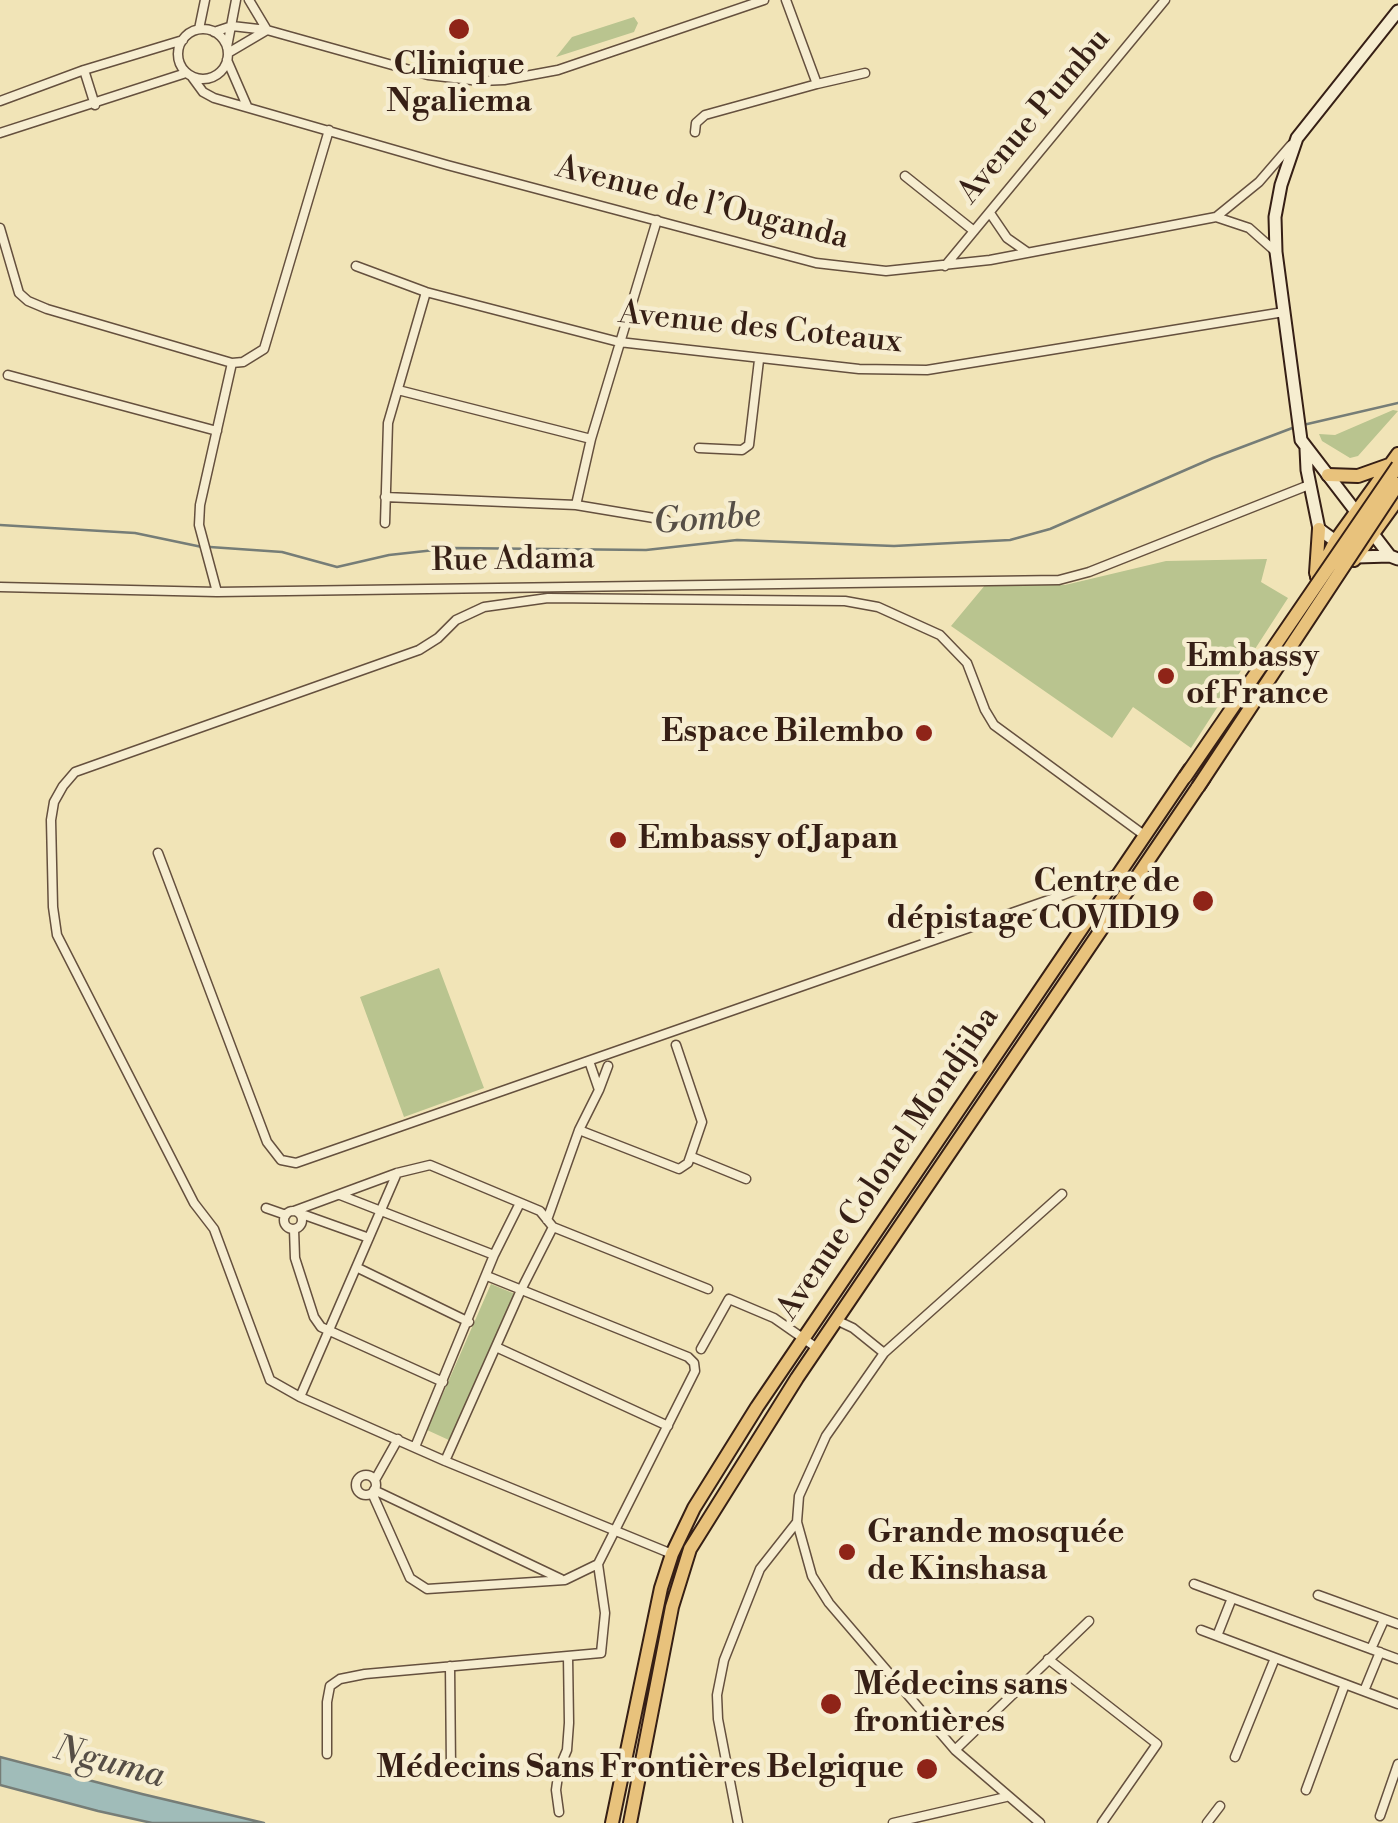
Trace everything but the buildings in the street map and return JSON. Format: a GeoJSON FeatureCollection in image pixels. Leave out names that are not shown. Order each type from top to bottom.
{"type":"FeatureCollection","features":[{"type":"Feature","properties":{"kind":"main road"},"geometry":{"type":"LineString","coordinates":[[1315,580],[1319,529],[1296,415],[1276,252],[1277,202],[1297,138],[1398,11]]}},
{"type":"Feature","properties":{"kind":"main road"},"geometry":{"type":"LineString","coordinates":[[1304,443],[1394,558]]}},
{"type":"Feature","properties":{"kind":"main road"},"geometry":{"type":"LineString","coordinates":[[1328,475],[1358,476],[1396,461]]}},
{"type":"Feature","properties":{"kind":"main road"},"geometry":{"type":"LineString","coordinates":[[1184,777],[1396,461]]}},
{"type":"Feature","properties":{"kind":"main road","name":"Avenue Colonel Mondjiba"},"geometry":{"type":"LineString","coordinates":[[612,1823],[652,1627],[672,1554],[694,1508],[1315,580],[1336,540],[1396,461]]}},
{"type":"Feature","properties":{"kind":"main road"},"geometry":{"type":"LineString","coordinates":[[1198,787],[1398,484]]}},
{"type":"Feature","properties":{"kind":"main road"},"geometry":{"type":"LineString","coordinates":[[1370,494],[1394,504]]}},
{"type":"Feature","properties":{"kind":"main road","name":"Avenue Colonel Mondjiba"},"geometry":{"type":"LineString","coordinates":[[630,1823],[683,1567],[738,1469],[1132,883],[1394,504]]}},
{"type":"Feature","properties":{"kind":"main road"},"geometry":{"type":"LineString","coordinates":[[1319,529],[1356,557],[1394,558]]}},
{"type":"Feature","properties":{"kind":"main road"},"geometry":{"type":"LineString","coordinates":[[1324,564],[1342,576]]}},
{"type":"Feature","properties":{"kind":"main road"},"geometry":{"type":"LineString","coordinates":[[1118,873],[1132,883]]}},
{"type":"Feature","properties":{"kind":"main road"},"geometry":{"type":"LineString","coordinates":[[882,1225],[895,1234]]}},
{"type":"Feature","properties":{"kind":"street"},"geometry":{"type":"LineString","coordinates":[[199,30],[205,0]]}},
{"type":"Feature","properties":{"kind":"street"},"geometry":{"type":"LineString","coordinates":[[0,134],[189,74],[214,76],[227,53],[236,0]]}},
{"type":"Feature","properties":{"kind":"street"},"geometry":{"type":"LineString","coordinates":[[249,0],[267,30]]}},
{"type":"Feature","properties":{"kind":"street"},"geometry":{"type":"LineString","coordinates":[[0,101],[182,40],[199,30],[214,32],[232,26],[267,30],[428,76],[480,81],[526,78],[764,0]]}},
{"type":"Feature","properties":{"kind":"street"},"geometry":{"type":"LineString","coordinates":[[786,0],[817,84]]}},
{"type":"Feature","properties":{"kind":"street","name":"Avenue Pumbu"},"geometry":{"type":"LineString","coordinates":[[944,267],[1165,0]]}},
{"type":"Feature","properties":{"kind":"street"},"geometry":{"type":"LineString","coordinates":[[227,53],[267,30]]}},
{"type":"Feature","properties":{"kind":"street"},"geometry":{"type":"LineString","coordinates":[[214,32],[227,53],[247,106]]}},
{"type":"Feature","properties":{"kind":"street"},"geometry":{"type":"LineString","coordinates":[[182,40],[178,57],[189,74]]}},
{"type":"Feature","properties":{"kind":"street"},"geometry":{"type":"LineString","coordinates":[[84,70],[95,105]]}},
{"type":"Feature","properties":{"kind":"street"},"geometry":{"type":"LineString","coordinates":[[695,132],[696,123],[705,115],[865,73]]}},
{"type":"Feature","properties":{"kind":"street","name":"Avenue de l’Ouganda"},"geometry":{"type":"LineString","coordinates":[[189,74],[203,92],[214,98],[447,165],[816,263],[886,271],[944,267],[1030,253],[1216,217],[1259,182],[1297,138]]}},
{"type":"Feature","properties":{"kind":"street"},"geometry":{"type":"LineString","coordinates":[[0,228],[19,292],[28,301],[47,310],[232,363],[250,360],[264,349],[330,130]]}},
{"type":"Feature","properties":{"kind":"street"},"geometry":{"type":"LineString","coordinates":[[905,176],[974,230]]}},
{"type":"Feature","properties":{"kind":"street"},"geometry":{"type":"LineString","coordinates":[[990,213],[1007,238],[1030,253]]}},
{"type":"Feature","properties":{"kind":"street"},"geometry":{"type":"LineString","coordinates":[[1216,217],[1249,228],[1276,252]]}},
{"type":"Feature","properties":{"kind":"street"},"geometry":{"type":"LineString","coordinates":[[576,505],[619,342],[657,220]]}},
{"type":"Feature","properties":{"kind":"street","name":"Avenue des Coteaux"},"geometry":{"type":"LineString","coordinates":[[356,266],[426,292],[619,342],[859,370],[927,370],[1284,312]]}},
{"type":"Feature","properties":{"kind":"street"},"geometry":{"type":"LineString","coordinates":[[385,523],[387,436],[426,292]]}},
{"type":"Feature","properties":{"kind":"street"},"geometry":{"type":"LineString","coordinates":[[699,448],[742,450],[749,446],[759,360]]}},
{"type":"Feature","properties":{"kind":"street"},"geometry":{"type":"LineString","coordinates":[[217,592],[199,525],[232,363]]}},
{"type":"Feature","properties":{"kind":"street"},"geometry":{"type":"LineString","coordinates":[[8,375],[217,432]]}},
{"type":"Feature","properties":{"kind":"street"},"geometry":{"type":"LineString","coordinates":[[398,390],[592,438]]}},
{"type":"Feature","properties":{"kind":"street","name":"Rue Adama"},"geometry":{"type":"LineString","coordinates":[[0,587],[217,592],[1059,580],[1089,572],[1309,485]]}},
{"type":"Feature","properties":{"kind":"street"},"geometry":{"type":"LineString","coordinates":[[385,497],[576,505],[666,520]]}},
{"type":"Feature","properties":{"kind":"street"},"geometry":{"type":"LineString","coordinates":[[672,1554],[445,1461],[270,1380],[214,1229],[194,1203],[57,934],[52,907],[54,802],[76,772],[419,650],[471,610],[548,598],[845,602],[878,607],[940,635],[967,664],[994,725],[1144,835]]}},
{"type":"Feature","properties":{"kind":"street"},"geometry":{"type":"LineString","coordinates":[[158,853],[267,1142],[281,1160],[296,1163],[1118,873]]}},
{"type":"Feature","properties":{"kind":"street"},"geometry":{"type":"LineString","coordinates":[[579,1130],[679,1169],[692,1157],[702,1122],[676,1045]]}},
{"type":"Feature","properties":{"kind":"street"},"geometry":{"type":"LineString","coordinates":[[589,1061],[599,1090]]}},
{"type":"Feature","properties":{"kind":"street"},"geometry":{"type":"LineString","coordinates":[[445,1461],[550,1224],[579,1130],[608,1066]]}},
{"type":"Feature","properties":{"kind":"street"},"geometry":{"type":"LineString","coordinates":[[692,1157],[746,1180]]}},
{"type":"Feature","properties":{"kind":"street"},"geometry":{"type":"LineString","coordinates":[[294,1229],[286,1225],[293,1213],[397,1172],[430,1164],[540,1211],[550,1224],[708,1288]]}},
{"type":"Feature","properties":{"kind":"street"},"geometry":{"type":"LineString","coordinates":[[300,1397],[397,1172]]}},
{"type":"Feature","properties":{"kind":"street"},"geometry":{"type":"LineString","coordinates":[[1040,1823],[955,1750],[830,1603],[812,1576],[797,1522],[799,1496],[826,1436],[884,1353],[1062,1194]]}},
{"type":"Feature","properties":{"kind":"street"},"geometry":{"type":"LineString","coordinates":[[340,1195],[494,1255]]}},
{"type":"Feature","properties":{"kind":"street"},"geometry":{"type":"LineString","coordinates":[[415,1447],[470,1322],[494,1255],[520,1203]]}},
{"type":"Feature","properties":{"kind":"street"},"geometry":{"type":"LineString","coordinates":[[266,1208],[369,1238]]}},
{"type":"Feature","properties":{"kind":"street"},"geometry":{"type":"LineString","coordinates":[[293,1213],[302,1222],[294,1229]]}},
{"type":"Feature","properties":{"kind":"street"},"geometry":{"type":"LineString","coordinates":[[294,1229],[295,1258],[314,1317],[321,1326],[443,1382]]}},
{"type":"Feature","properties":{"kind":"street"},"geometry":{"type":"LineString","coordinates":[[358,1268],[470,1322]]}},
{"type":"Feature","properties":{"kind":"street"},"geometry":{"type":"LineString","coordinates":[[326,1754],[330,1686],[340,1679],[601,1653],[605,1614],[598,1564],[695,1371],[694,1363],[688,1357],[487,1276]]}},
{"type":"Feature","properties":{"kind":"street"},"geometry":{"type":"LineString","coordinates":[[700,1348],[728,1299],[774,1318],[816,1348]]}},
{"type":"Feature","properties":{"kind":"street"},"geometry":{"type":"LineString","coordinates":[[836,1320],[854,1328],[884,1353]]}},
{"type":"Feature","properties":{"kind":"street"},"geometry":{"type":"LineString","coordinates":[[496,1346],[668,1426]]}},
{"type":"Feature","properties":{"kind":"street"},"geometry":{"type":"LineString","coordinates":[[398,1439],[374,1480],[373,1492],[399,1559],[410,1578],[427,1589],[566,1580],[598,1564]]}},
{"type":"Feature","properties":{"kind":"street"},"geometry":{"type":"LineString","coordinates":[[374,1480],[364,1476],[358,1481],[360,1492],[373,1492],[566,1580]]}},
{"type":"Feature","properties":{"kind":"street"},"geometry":{"type":"LineString","coordinates":[[738,1823],[717,1695],[724,1660],[760,1569],[797,1522]]}},
{"type":"Feature","properties":{"kind":"street"},"geometry":{"type":"LineString","coordinates":[[1194,1584],[1398,1659]]}},
{"type":"Feature","properties":{"kind":"street"},"geometry":{"type":"LineString","coordinates":[[1318,1595],[1398,1624]]}},
{"type":"Feature","properties":{"kind":"street"},"geometry":{"type":"LineString","coordinates":[[1217,1636],[1232,1598]]}},
{"type":"Feature","properties":{"kind":"street"},"geometry":{"type":"LineString","coordinates":[[1364,1691],[1384,1620]]}},
{"type":"Feature","properties":{"kind":"street"},"geometry":{"type":"LineString","coordinates":[[955,1750],[1089,1621]]}},
{"type":"Feature","properties":{"kind":"street"},"geometry":{"type":"LineString","coordinates":[[1201,1630],[1398,1704]]}},
{"type":"Feature","properties":{"kind":"street"},"geometry":{"type":"LineString","coordinates":[[559,1812],[558,1769],[568,1750],[568,1656]]}},
{"type":"Feature","properties":{"kind":"street"},"geometry":{"type":"LineString","coordinates":[[1235,1757],[1275,1658]]}},
{"type":"Feature","properties":{"kind":"street"},"geometry":{"type":"LineString","coordinates":[[1048,1660],[1157,1744],[1102,1823]]}},
{"type":"Feature","properties":{"kind":"street"},"geometry":{"type":"LineString","coordinates":[[450,1666],[451,1768]]}},
{"type":"Feature","properties":{"kind":"street"},"geometry":{"type":"LineString","coordinates":[[1306,1790],[1345,1684]]}},
{"type":"Feature","properties":{"kind":"street"},"geometry":{"type":"LineString","coordinates":[[1380,1816],[1398,1764]]}},
{"type":"Feature","properties":{"kind":"street"},"geometry":{"type":"LineString","coordinates":[[893,1823],[1006,1797]]}},
{"type":"Feature","properties":{"kind":"street"},"geometry":{"type":"LineString","coordinates":[[1207,1823],[1220,1806]]}},
{"type":"Feature","properties":{"kind":"green space"},"geometry":{"type":"Polygon","coordinates":[[[634,17],[638,23],[634,32],[556,57],[572,37],[634,17]]]}},
{"type":"Feature","properties":{"kind":"green space"},"geometry":{"type":"Polygon","coordinates":[[[1398,411],[1358,456],[1350,458],[1322,441],[1319,434],[1335,435],[1398,411]]]}},
{"type":"Feature","properties":{"kind":"green space"},"geometry":{"type":"Polygon","coordinates":[[[1267,559],[1261,582],[1288,598],[1191,748],[1133,707],[1112,738],[951,626],[986,584],[1065,585],[1166,561],[1267,559]]]}},
{"type":"Feature","properties":{"kind":"green space"},"geometry":{"type":"Polygon","coordinates":[[[439,968],[484,1088],[404,1117],[360,997],[439,968]]]}},
{"type":"Feature","properties":{"kind":"green space"},"geometry":{"type":"Polygon","coordinates":[[[491,1284],[515,1294],[451,1441],[427,1430],[491,1284]]]}},
{"type":"Feature","properties":{"kind":"water"},"geometry":{"type":"Polygon","coordinates":[[[0,1757],[264,1823],[152,1823],[98,1811],[0,1785],[0,1757]]]}},
{"type":"Feature","properties":{"kind":"waterway","name":"Gombe"},"geometry":{"type":"LineString","coordinates":[[1303,425],[1398,403]]}},
{"type":"Feature","properties":{"kind":"waterway","name":"Gombe"},"geometry":{"type":"LineString","coordinates":[[210,547],[282,552],[337,567],[389,555],[453,548],[646,550],[737,540],[894,546],[1010,540],[1050,529],[1295,427]]}},
{"type":"Feature","properties":{"kind":"waterway","name":"Gombe"},"geometry":{"type":"LineString","coordinates":[[0,525],[135,533],[202,547]]}},
{"type":"Feature","properties":{"kind":"place","name":"Clinique Ngaliema"},"geometry":{"type":"Point","coordinates":[459,29]}},
{"type":"Feature","properties":{"kind":"place","name":"Embassy of France"},"geometry":{"type":"Point","coordinates":[1166,676]}},
{"type":"Feature","properties":{"kind":"place","name":"Espace Bilembo"},"geometry":{"type":"Point","coordinates":[924,733]}},
{"type":"Feature","properties":{"kind":"place","name":"Embassy of Japan"},"geometry":{"type":"Point","coordinates":[618,840]}},
{"type":"Feature","properties":{"kind":"place","name":"Centre de dépistage COVID19"},"geometry":{"type":"Point","coordinates":[1203,901]}},
{"type":"Feature","properties":{"kind":"place","name":"Grande mosquée de Kinshasa"},"geometry":{"type":"Point","coordinates":[847,1552]}},
{"type":"Feature","properties":{"kind":"place","name":"Médecins sans frontières"},"geometry":{"type":"Point","coordinates":[831,1704]}},
{"type":"Feature","properties":{"kind":"place","name":"Médecins Sans Frontières Belgique"},"geometry":{"type":"Point","coordinates":[927,1769]}},
{"type":"Feature","properties":{"kind":"water label","name":"Nguma"},"geometry":{"type":"Point","coordinates":[109,1764]}}]}
